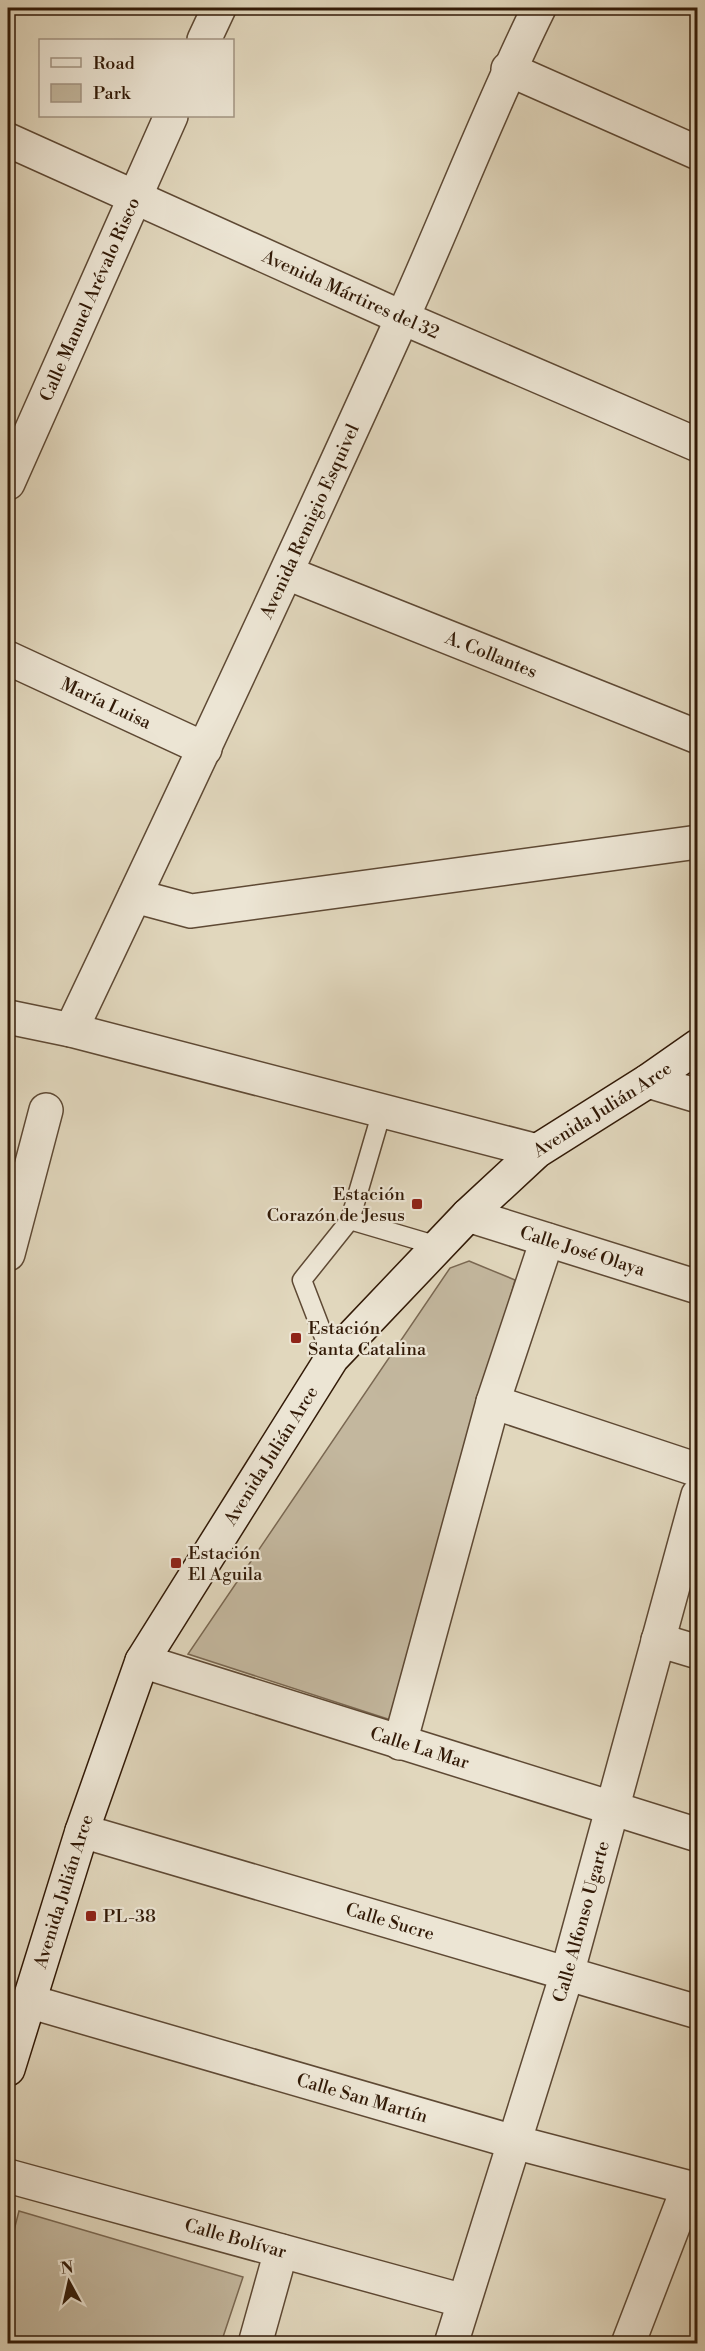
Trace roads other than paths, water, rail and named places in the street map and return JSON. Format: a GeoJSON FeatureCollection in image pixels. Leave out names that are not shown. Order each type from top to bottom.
{"type":"FeatureCollection","features":[{"type":"Feature","properties":{"kind":"street"},"geometry":{"type":"LineString","coordinates":[[204,39],[219,8]]}},
{"type":"Feature","properties":{"kind":"street","name":"Avenida Remigio Esquivel"},"geometry":{"type":"LineString","coordinates":[[71,1030],[206,749],[287,573],[403,318],[508,69],[539,8]]}},
{"type":"Feature","properties":{"kind":"street"},"geometry":{"type":"LineString","coordinates":[[508,69],[698,153]]}},
{"type":"Feature","properties":{"kind":"street","name":"Calle Manuel Arévalo Risco"},"geometry":{"type":"LineString","coordinates":[[8,483],[171,117]]}},
{"type":"Feature","properties":{"kind":"street","name":"Avenida Mártires del 32"},"geometry":{"type":"LineString","coordinates":[[8,140],[403,318],[698,445]]}},
{"type":"Feature","properties":{"kind":"street","name":"A. Collantes"},"geometry":{"type":"LineString","coordinates":[[287,573],[698,737]]}},
{"type":"Feature","properties":{"kind":"street","name":"María Luisa"},"geometry":{"type":"LineString","coordinates":[[8,658],[206,749]]}},
{"type":"Feature","properties":{"kind":"street"},"geometry":{"type":"LineString","coordinates":[[135,896],[191,911],[698,842]]}},
{"type":"Feature","properties":{"kind":"street"},"geometry":{"type":"LineString","coordinates":[[8,1017],[71,1030],[537,1151]]}},
{"type":"Feature","properties":{"kind":"street","name":"Avenida Julián Arce"},"geometry":{"type":"LineString","coordinates":[[9,2057],[18,1998],[82,1831],[142,1661],[332,1358],[468,1215],[537,1151],[648,1081],[698,1046]]}},
{"type":"Feature","properties":{"kind":"street"},"geometry":{"type":"LineString","coordinates":[[648,1081],[698,1096]]}},
{"type":"Feature","properties":{"kind":"street"},"geometry":{"type":"LineString","coordinates":[[8,1254],[46,1110]]}},
{"type":"Feature","properties":{"kind":"street","name":"Calle José Olaya"},"geometry":{"type":"LineString","coordinates":[[468,1215],[698,1287]]}},
{"type":"Feature","properties":{"kind":"street"},"geometry":{"type":"LineString","coordinates":[[400,1743],[493,1402],[547,1240]]}},
{"type":"Feature","properties":{"kind":"street"},"geometry":{"type":"LineString","coordinates":[[493,1402],[698,1470]]}},
{"type":"Feature","properties":{"kind":"street","name":"Calle Alfonso Ugarte"},"geometry":{"type":"LineString","coordinates":[[451,2343],[567,1974],[610,1809],[698,1495]]}},
{"type":"Feature","properties":{"kind":"street"},"geometry":{"type":"LineString","coordinates":[[658,1640],[698,1652]]}},
{"type":"Feature","properties":{"kind":"street","name":"Calle La Mar"},"geometry":{"type":"LineString","coordinates":[[142,1661],[698,1835]]}},
{"type":"Feature","properties":{"kind":"street","name":"Calle Sucre"},"geometry":{"type":"LineString","coordinates":[[82,1831],[698,2012]]}},
{"type":"Feature","properties":{"kind":"street","name":"Calle San Martín"},"geometry":{"type":"LineString","coordinates":[[18,1998],[514,2142],[693,2189]]}},
{"type":"Feature","properties":{"kind":"street","name":"Calle Bolívar"},"geometry":{"type":"LineString","coordinates":[[8,2176],[464,2301]]}},
{"type":"Feature","properties":{"kind":"street"},"geometry":{"type":"LineString","coordinates":[[628,2343],[693,2189]]}},
{"type":"Feature","properties":{"kind":"street"},"geometry":{"type":"LineString","coordinates":[[255,2343],[281,2251]]}},
{"type":"Feature","properties":{"kind":"lane"},"geometry":{"type":"LineString","coordinates":[[332,1358],[302,1280],[350,1220],[382,1111]]}},
{"type":"Feature","properties":{"kind":"lane"},"geometry":{"type":"LineString","coordinates":[[350,1220],[438,1246]]}},
{"type":"Feature","properties":{"kind":"place","name":"Estación Corazón de Jesus"},"geometry":{"type":"Point","coordinates":[417,1204]}},
{"type":"Feature","properties":{"kind":"place","name":"Estación Santa Catalina"},"geometry":{"type":"Point","coordinates":[296,1338]}},
{"type":"Feature","properties":{"kind":"place","name":"Estación El Aguila"},"geometry":{"type":"Point","coordinates":[176,1563]}},
{"type":"Feature","properties":{"kind":"place","name":"PL-38"},"geometry":{"type":"Point","coordinates":[91,1916]}}]}
